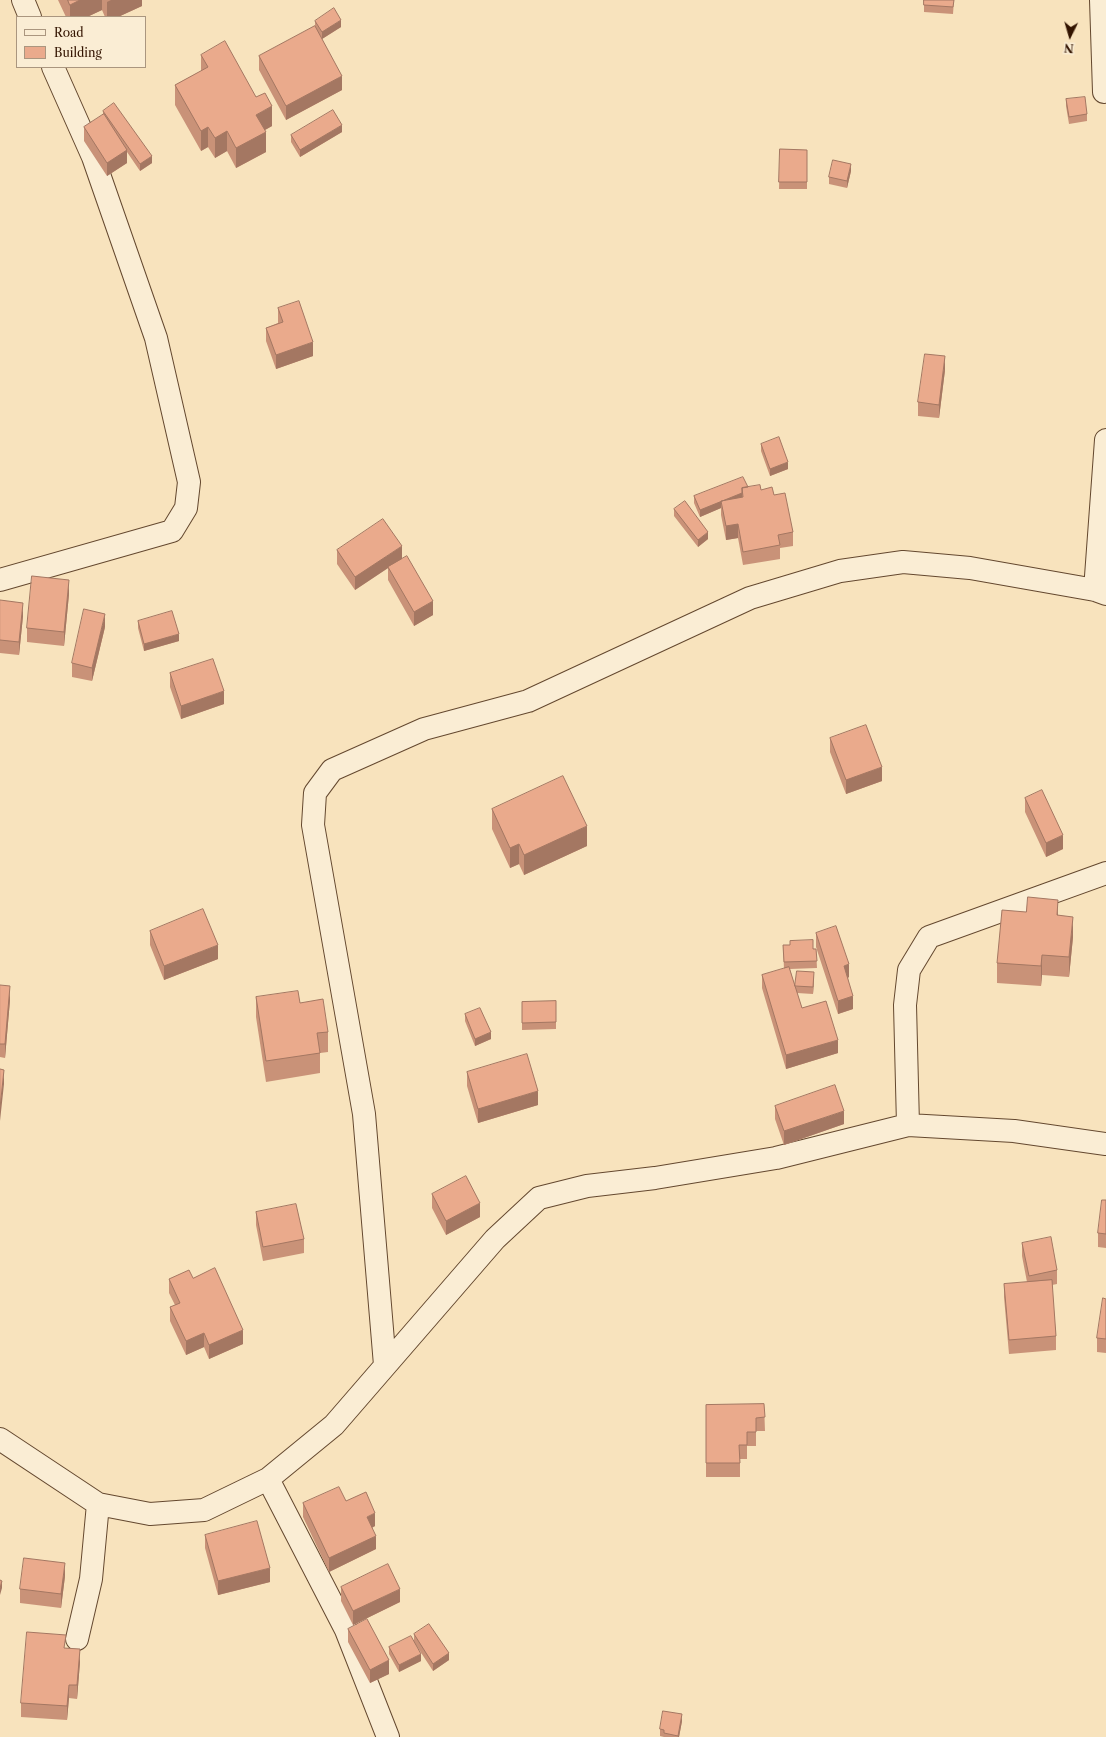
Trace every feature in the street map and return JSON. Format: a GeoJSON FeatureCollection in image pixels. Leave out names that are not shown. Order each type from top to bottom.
{"type":"FeatureCollection","features":[{"type":"Feature","properties":{"kind":"street"},"geometry":{"type":"LineString","coordinates":[[23,0],[30,16]]}},
{"type":"Feature","properties":{"kind":"street"},"geometry":{"type":"LineString","coordinates":[[1101,0],[1104,92]]}},
{"type":"Feature","properties":{"kind":"street"},"geometry":{"type":"LineString","coordinates":[[0,580],[172,531],[186,508],[189,482],[156,338],[93,157],[53,68]]}},
{"type":"Feature","properties":{"kind":"street"},"geometry":{"type":"LineString","coordinates":[[385,1365],[364,1114],[313,825],[315,793],[332,770],[424,729],[528,701],[750,598],[840,572],[903,562],[970,568],[1101,592],[1106,440]]}},
{"type":"Feature","properties":{"kind":"street"},"geometry":{"type":"LineString","coordinates":[[908,1125],[904,1005],[908,970],[929,936],[1106,873]]}},
{"type":"Feature","properties":{"kind":"street"},"geometry":{"type":"LineString","coordinates":[[0,1439],[98,1504],[150,1514],[204,1510],[268,1479],[334,1425],[495,1238],[539,1198],[587,1186],[655,1178],[776,1158],[908,1125],[1014,1131],[1106,1144]]}},
{"type":"Feature","properties":{"kind":"street"},"geometry":{"type":"LineString","coordinates":[[268,1479],[346,1630],[388,1737]]}},
{"type":"Feature","properties":{"kind":"street"},"geometry":{"type":"LineString","coordinates":[[77,1639],[91,1579],[98,1504]]}},
{"type":"Feature","properties":{"kind":"building"},"geometry":{"type":"Polygon","coordinates":[[[68,0],[80,0],[70,5],[68,0]]]}},
{"type":"Feature","properties":{"kind":"building"},"geometry":{"type":"Polygon","coordinates":[[[924,0],[954,0],[953,7],[924,5],[924,0]]]}},
{"type":"Feature","properties":{"kind":"building"},"geometry":{"type":"Polygon","coordinates":[[[334,8],[341,20],[322,32],[315,21],[334,8]]]}},
{"type":"Feature","properties":{"kind":"building"},"geometry":{"type":"Polygon","coordinates":[[[315,26],[342,76],[286,106],[259,56],[315,26]]]}},
{"type":"Feature","properties":{"kind":"building"},"geometry":{"type":"Polygon","coordinates":[[[225,41],[256,97],[265,93],[272,106],[256,115],[266,132],[236,148],[227,131],[215,138],[208,127],[201,131],[175,85],[208,67],[201,55],[225,41]]]}},
{"type":"Feature","properties":{"kind":"building"},"geometry":{"type":"Polygon","coordinates":[[[1085,97],[1087,114],[1069,117],[1066,99],[1085,97]]]}},
{"type":"Feature","properties":{"kind":"building"},"geometry":{"type":"Polygon","coordinates":[[[114,103],[152,156],[140,164],[103,111],[114,103]]]}},
{"type":"Feature","properties":{"kind":"building"},"geometry":{"type":"Polygon","coordinates":[[[333,110],[342,125],[300,150],[291,135],[333,110]]]}},
{"type":"Feature","properties":{"kind":"building"},"geometry":{"type":"Polygon","coordinates":[[[104,114],[127,150],[107,163],[84,127],[104,114]]]}},
{"type":"Feature","properties":{"kind":"building"},"geometry":{"type":"Polygon","coordinates":[[[780,149],[807,150],[807,182],[779,182],[780,149]]]}},
{"type":"Feature","properties":{"kind":"building"},"geometry":{"type":"Polygon","coordinates":[[[833,160],[851,164],[847,181],[829,177],[833,160]]]}},
{"type":"Feature","properties":{"kind":"building"},"geometry":{"type":"Polygon","coordinates":[[[299,301],[313,342],[276,355],[266,328],[283,322],[278,308],[299,301]]]}},
{"type":"Feature","properties":{"kind":"building"},"geometry":{"type":"Polygon","coordinates":[[[925,354],[945,356],[939,405],[918,402],[925,354]]]}},
{"type":"Feature","properties":{"kind":"building"},"geometry":{"type":"Polygon","coordinates":[[[779,437],[788,462],[770,469],[761,444],[779,437]]]}},
{"type":"Feature","properties":{"kind":"building"},"geometry":{"type":"Polygon","coordinates":[[[743,477],[748,487],[742,488],[742,493],[700,510],[694,496],[743,477]]]}},
{"type":"Feature","properties":{"kind":"building"},"geometry":{"type":"Polygon","coordinates":[[[760,485],[761,490],[772,487],[774,495],[785,493],[793,532],[778,535],[780,545],[743,552],[738,524],[726,526],[721,501],[743,497],[742,488],[760,485]]]}},
{"type":"Feature","properties":{"kind":"building"},"geometry":{"type":"Polygon","coordinates":[[[685,501],[708,532],[698,540],[674,509],[685,501]]]}},
{"type":"Feature","properties":{"kind":"building"},"geometry":{"type":"Polygon","coordinates":[[[383,519],[402,546],[355,577],[337,550],[383,519]]]}},
{"type":"Feature","properties":{"kind":"building"},"geometry":{"type":"Polygon","coordinates":[[[407,556],[433,601],[414,612],[388,567],[407,556]]]}},
{"type":"Feature","properties":{"kind":"building"},"geometry":{"type":"Polygon","coordinates":[[[32,576],[69,580],[64,632],[27,628],[32,576]]]}},
{"type":"Feature","properties":{"kind":"building"},"geometry":{"type":"Polygon","coordinates":[[[0,600],[23,603],[19,642],[0,640],[0,600]]]}},
{"type":"Feature","properties":{"kind":"building"},"geometry":{"type":"Polygon","coordinates":[[[84,609],[105,614],[92,668],[72,663],[84,609]]]}},
{"type":"Feature","properties":{"kind":"building"},"geometry":{"type":"Polygon","coordinates":[[[172,611],[179,634],[144,644],[138,621],[172,611]]]}},
{"type":"Feature","properties":{"kind":"building"},"geometry":{"type":"Polygon","coordinates":[[[213,659],[224,691],[181,706],[170,673],[213,659]]]}},
{"type":"Feature","properties":{"kind":"building"},"geometry":{"type":"Polygon","coordinates":[[[866,725],[882,767],[846,780],[830,738],[866,725]]]}},
{"type":"Feature","properties":{"kind":"building"},"geometry":{"type":"Polygon","coordinates":[[[563,776],[587,826],[524,855],[519,844],[510,848],[492,809],[563,776]]]}},
{"type":"Feature","properties":{"kind":"building"},"geometry":{"type":"Polygon","coordinates":[[[1042,790],[1063,835],[1046,843],[1025,798],[1042,790]]]}},
{"type":"Feature","properties":{"kind":"building"},"geometry":{"type":"Polygon","coordinates":[[[1028,897],[1058,900],[1057,915],[1073,917],[1069,957],[1042,955],[1041,966],[997,963],[1002,910],[1026,912],[1028,897]]]}},
{"type":"Feature","properties":{"kind":"building"},"geometry":{"type":"Polygon","coordinates":[[[203,909],[218,945],[164,966],[150,931],[203,909]]]}},
{"type":"Feature","properties":{"kind":"building"},"geometry":{"type":"Polygon","coordinates":[[[836,926],[849,964],[844,966],[853,996],[838,1001],[816,933],[836,926]]]}},
{"type":"Feature","properties":{"kind":"building"},"geometry":{"type":"Polygon","coordinates":[[[813,940],[813,949],[816,949],[817,961],[784,962],[783,945],[790,945],[790,941],[813,940]]]}},
{"type":"Feature","properties":{"kind":"building"},"geometry":{"type":"Polygon","coordinates":[[[789,967],[802,1008],[826,1001],[838,1040],[786,1055],[762,975],[789,967]]]}},
{"type":"Feature","properties":{"kind":"building"},"geometry":{"type":"Polygon","coordinates":[[[797,971],[814,972],[813,987],[795,986],[797,971]]]}},
{"type":"Feature","properties":{"kind":"building"},"geometry":{"type":"Polygon","coordinates":[[[0,985],[10,986],[5,1044],[0,1044],[0,985]]]}},
{"type":"Feature","properties":{"kind":"building"},"geometry":{"type":"Polygon","coordinates":[[[298,991],[300,1003],[323,999],[328,1032],[317,1033],[320,1053],[266,1061],[256,997],[298,991]]]}},
{"type":"Feature","properties":{"kind":"building"},"geometry":{"type":"Polygon","coordinates":[[[556,1001],[556,1022],[522,1023],[522,1002],[556,1001]]]}},
{"type":"Feature","properties":{"kind":"building"},"geometry":{"type":"Polygon","coordinates":[[[480,1008],[491,1032],[475,1039],[465,1014],[480,1008]]]}},
{"type":"Feature","properties":{"kind":"building"},"geometry":{"type":"Polygon","coordinates":[[[527,1054],[538,1091],[478,1109],[467,1072],[527,1054]]]}},
{"type":"Feature","properties":{"kind":"building"},"geometry":{"type":"Polygon","coordinates":[[[0,1069],[4,1070],[0,1108],[0,1069]]]}},
{"type":"Feature","properties":{"kind":"building"},"geometry":{"type":"Polygon","coordinates":[[[835,1085],[844,1111],[784,1131],[775,1106],[835,1085]]]}},
{"type":"Feature","properties":{"kind":"building"},"geometry":{"type":"Polygon","coordinates":[[[466,1176],[480,1203],[446,1221],[432,1194],[466,1176]]]}},
{"type":"Feature","properties":{"kind":"building"},"geometry":{"type":"Polygon","coordinates":[[[1102,1200],[1106,1200],[1106,1234],[1098,1233],[1102,1200]]]}},
{"type":"Feature","properties":{"kind":"building"},"geometry":{"type":"Polygon","coordinates":[[[296,1204],[304,1239],[263,1247],[256,1212],[296,1204]]]}},
{"type":"Feature","properties":{"kind":"building"},"geometry":{"type":"Polygon","coordinates":[[[1051,1237],[1057,1270],[1029,1276],[1022,1243],[1051,1237]]]}},
{"type":"Feature","properties":{"kind":"building"},"geometry":{"type":"Polygon","coordinates":[[[215,1268],[243,1330],[209,1345],[204,1333],[186,1341],[170,1307],[180,1303],[169,1279],[189,1270],[193,1278],[215,1268]]]}},
{"type":"Feature","properties":{"kind":"building"},"geometry":{"type":"Polygon","coordinates":[[[1052,1280],[1056,1336],[1009,1340],[1004,1284],[1052,1280]]]}},
{"type":"Feature","properties":{"kind":"building"},"geometry":{"type":"Polygon","coordinates":[[[1103,1298],[1106,1299],[1106,1339],[1097,1338],[1103,1298]]]}},
{"type":"Feature","properties":{"kind":"building"},"geometry":{"type":"Polygon","coordinates":[[[764,1404],[765,1417],[756,1418],[756,1432],[747,1432],[747,1445],[739,1445],[740,1463],[706,1463],[706,1405],[764,1404]]]}},
{"type":"Feature","properties":{"kind":"building"},"geometry":{"type":"Polygon","coordinates":[[[339,1487],[346,1501],[366,1492],[375,1513],[367,1517],[376,1536],[329,1558],[303,1503],[339,1487]]]}},
{"type":"Feature","properties":{"kind":"building"},"geometry":{"type":"Polygon","coordinates":[[[257,1521],[270,1568],[218,1581],[205,1535],[257,1521]]]}},
{"type":"Feature","properties":{"kind":"building"},"geometry":{"type":"Polygon","coordinates":[[[24,1558],[65,1563],[61,1594],[20,1589],[24,1558]]]}},
{"type":"Feature","properties":{"kind":"building"},"geometry":{"type":"Polygon","coordinates":[[[388,1564],[400,1589],[353,1611],[341,1587],[388,1564]]]}},
{"type":"Feature","properties":{"kind":"building"},"geometry":{"type":"Polygon","coordinates":[[[367,1619],[389,1660],[370,1670],[348,1629],[367,1619]]]}},
{"type":"Feature","properties":{"kind":"building"},"geometry":{"type":"Polygon","coordinates":[[[429,1624],[449,1653],[433,1664],[414,1634],[429,1624]]]}},
{"type":"Feature","properties":{"kind":"building"},"geometry":{"type":"Polygon","coordinates":[[[27,1632],[66,1635],[64,1648],[80,1649],[77,1685],[69,1685],[67,1706],[21,1703],[27,1632]]]}},
{"type":"Feature","properties":{"kind":"building"},"geometry":{"type":"Polygon","coordinates":[[[411,1636],[421,1654],[399,1665],[389,1647],[411,1636]]]}},
{"type":"Feature","properties":{"kind":"building"},"geometry":{"type":"Polygon","coordinates":[[[663,1711],[682,1714],[678,1736],[664,1733],[664,1730],[660,1729],[663,1711]]]}}]}
